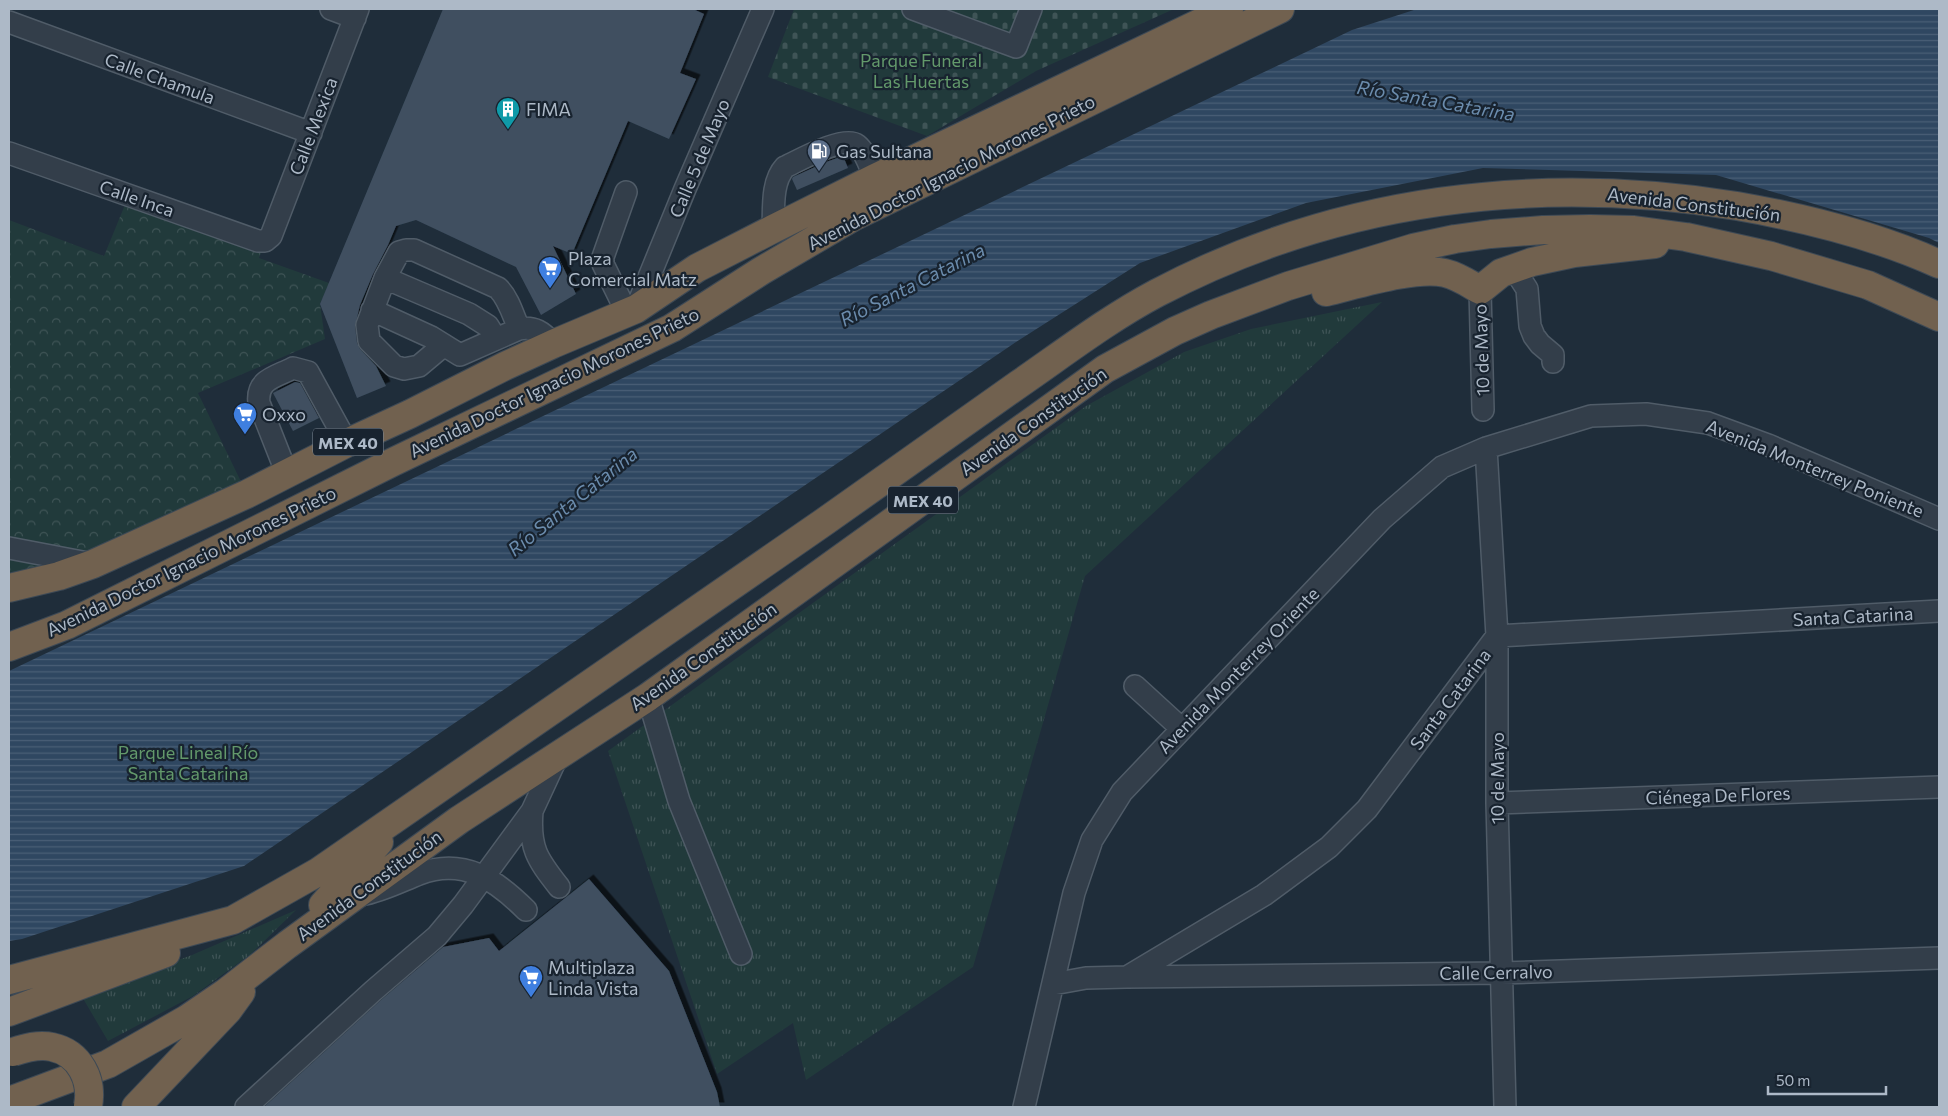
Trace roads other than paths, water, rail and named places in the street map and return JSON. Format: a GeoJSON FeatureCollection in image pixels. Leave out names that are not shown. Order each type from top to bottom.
{"type":"FeatureCollection","features":[{"type":"Feature","properties":{"kind":"highway","name":"Avenida Doctor Ignacio Morones Prieto"},"geometry":{"type":"LineString","coordinates":[[9,588],[59,576],[93,564],[247,494],[347,443],[553,344],[631,311],[697,268],[773,229],[875,178],[1229,9]]}},
{"type":"Feature","properties":{"kind":"highway","name":"Avenida Doctor Ignacio Morones Prieto"},"geometry":{"type":"LineString","coordinates":[[9,646],[76,621],[393,462],[672,328],[762,271],[853,217],[1280,9]]}},
{"type":"Feature","properties":{"kind":"highway","name":"Avenida Constitución"},"geometry":{"type":"LineString","coordinates":[[9,980],[233,920],[318,872],[830,518],[1118,315],[1199,272],[1285,239],[1374,214],[1464,198],[1538,192],[1603,192],[1695,200],[1786,214],[1847,231],[1923,256],[1939,264]]}},
{"type":"Feature","properties":{"kind":"highway","name":"Avenida Constitución"},"geometry":{"type":"LineString","coordinates":[[9,1101],[108,1064],[148,1042],[225,993],[287,945],[459,820],[648,697],[1105,369],[1175,331],[1248,300],[1371,260],[1455,239],[1492,234],[1590,229],[1634,230],[1686,237],[1771,256],[1868,286],[1939,317]]}},
{"type":"Feature","properties":{"kind":"highway"},"geometry":{"type":"LineString","coordinates":[[1248,300],[1319,294],[1375,280],[1420,272],[1444,272],[1461,278],[1480,290],[1501,273],[1532,262],[1574,253],[1641,246],[1686,237]]}},
{"type":"Feature","properties":{"kind":"highway"},"geometry":{"type":"LineString","coordinates":[[9,572],[59,576]]}},
{"type":"Feature","properties":{"kind":"highway"},"geometry":{"type":"LineString","coordinates":[[287,945],[409,809]]}},
{"type":"Feature","properties":{"kind":"highway"},"geometry":{"type":"LineString","coordinates":[[9,1012],[156,958],[233,920]]}},
{"type":"Feature","properties":{"kind":"highway"},"geometry":{"type":"LineString","coordinates":[[136,1107],[228,1010],[261,965]]}},
{"type":"Feature","properties":{"kind":"highway"},"geometry":{"type":"LineString","coordinates":[[11,1052],[28,1048],[51,1047],[70,1055],[77,1062],[88,1081],[88,1107]]}},
{"type":"Feature","properties":{"kind":"street"},"geometry":{"type":"LineString","coordinates":[[331,9],[356,13]]}},
{"type":"Feature","properties":{"kind":"street","name":"Calle 5 de Mayo"},"geometry":{"type":"LineString","coordinates":[[631,311],[763,9]]}},
{"type":"Feature","properties":{"kind":"street"},"geometry":{"type":"LineString","coordinates":[[912,9],[1016,47],[1031,9]]}},
{"type":"Feature","properties":{"kind":"street","name":"Calle Mexica"},"geometry":{"type":"LineString","coordinates":[[265,241],[271,236],[356,13]]}},
{"type":"Feature","properties":{"kind":"street","name":"Calle Chamula"},"geometry":{"type":"LineString","coordinates":[[9,22],[311,133]]}},
{"type":"Feature","properties":{"kind":"street"},"geometry":{"type":"LineString","coordinates":[[773,229],[777,182],[779,173],[785,167],[838,144],[848,142],[855,143],[862,150],[875,178]]}},
{"type":"Feature","properties":{"kind":"street","name":"Calle Inca"},"geometry":{"type":"LineString","coordinates":[[9,153],[258,241],[265,241]]}},
{"type":"Feature","properties":{"kind":"street"},"geometry":{"type":"LineString","coordinates":[[626,192],[603,257],[603,264],[631,311]]}},
{"type":"Feature","properties":{"kind":"street"},"geometry":{"type":"LineString","coordinates":[[444,345],[419,366],[404,368],[394,366],[369,341],[367,325],[372,310],[384,278],[399,252],[414,250],[498,288],[503,293],[515,320],[544,334],[553,344]]}},
{"type":"Feature","properties":{"kind":"street"},"geometry":{"type":"LineString","coordinates":[[1514,269],[1527,288],[1530,326],[1534,336],[1553,355],[1553,362]]}},
{"type":"Feature","properties":{"kind":"street"},"geometry":{"type":"LineString","coordinates":[[384,278],[470,314],[492,332]]}},
{"type":"Feature","properties":{"kind":"street","name":"10 de Mayo"},"geometry":{"type":"LineString","coordinates":[[1480,290],[1483,410]]}},
{"type":"Feature","properties":{"kind":"street"},"geometry":{"type":"LineString","coordinates":[[372,310],[431,337],[460,355],[492,332],[515,320]]}},
{"type":"Feature","properties":{"kind":"street"},"geometry":{"type":"LineString","coordinates":[[288,474],[259,402],[259,388],[263,383],[294,368],[308,372],[347,443]]}},
{"type":"Feature","properties":{"kind":"street","name":"Avenida Monterrey Poniente"},"geometry":{"type":"LineString","coordinates":[[1486,448],[1591,416],[1646,414],[1708,422],[1768,445],[1939,519]]}},
{"type":"Feature","properties":{"kind":"street","name":"10 de Mayo"},"geometry":{"type":"LineString","coordinates":[[1486,448],[1497,636],[1497,803],[1504,1107]]}},
{"type":"Feature","properties":{"kind":"street","name":"Avenida Monterrey Oriente"},"geometry":{"type":"LineString","coordinates":[[1024,1107],[1074,893],[1092,840],[1122,792],[1382,520],[1442,468],[1486,448]]}},
{"type":"Feature","properties":{"kind":"street"},"geometry":{"type":"LineString","coordinates":[[9,548],[93,564]]}},
{"type":"Feature","properties":{"kind":"street","name":"Santa Catarina"},"geometry":{"type":"LineString","coordinates":[[1127,977],[1264,895],[1329,847],[1367,809],[1497,636],[1939,611]]}},
{"type":"Feature","properties":{"kind":"street"},"geometry":{"type":"LineString","coordinates":[[1135,686],[1182,729]]}},
{"type":"Feature","properties":{"kind":"street"},"geometry":{"type":"LineString","coordinates":[[648,697],[679,800],[741,954]]}},
{"type":"Feature","properties":{"kind":"street"},"geometry":{"type":"LineString","coordinates":[[246,1107],[373,991],[437,936],[463,905],[532,811],[558,755]]}},
{"type":"Feature","properties":{"kind":"street","name":"Ciénega De Flores"},"geometry":{"type":"LineString","coordinates":[[1497,803],[1939,787]]}},
{"type":"Feature","properties":{"kind":"street"},"geometry":{"type":"LineString","coordinates":[[532,811],[532,846],[541,864],[559,887]]}},
{"type":"Feature","properties":{"kind":"street"},"geometry":{"type":"LineString","coordinates":[[356,895],[378,892],[420,874],[442,869],[463,870],[484,876],[508,892],[526,910]]}},
{"type":"Feature","properties":{"kind":"street"},"geometry":{"type":"LineString","coordinates":[[1061,946],[1086,978]]}},
{"type":"Feature","properties":{"kind":"street","name":"Calle Cerralvo"},"geometry":{"type":"LineString","coordinates":[[1053,984],[1086,978],[1500,973],[1939,958]]}},
{"type":"Feature","properties":{"kind":"water","name":"Río Santa Catarina"},"geometry":{"type":"Polygon","coordinates":[[[1417,9],[1939,9],[1939,243],[1929,238],[1716,175],[1483,168],[1306,203],[1140,263],[1016,342],[244,866],[22,939],[9,941],[9,671],[1352,30],[1417,9]]]}},
{"type":"Feature","properties":{"kind":"place","name":"FIMA"},"geometry":{"type":"Point","coordinates":[508,130]}},
{"type":"Feature","properties":{"kind":"place","name":"Gas Sultana"},"geometry":{"type":"Point","coordinates":[819,172]}},
{"type":"Feature","properties":{"kind":"place","name":"Plaza Comercial Matz"},"geometry":{"type":"Point","coordinates":[550,289]}},
{"type":"Feature","properties":{"kind":"place","name":"Oxxo"},"geometry":{"type":"Point","coordinates":[245,435]}},
{"type":"Feature","properties":{"kind":"place","name":"Multiplaza Linda Vista"},"geometry":{"type":"Point","coordinates":[531,998]}},
{"type":"Feature","properties":{"kind":"park label","name":"Parque Funeral Las Huertas"},"geometry":{"type":"Point","coordinates":[921,70]}},
{"type":"Feature","properties":{"kind":"park label","name":"Parque Lineal Río Santa Catarina"},"geometry":{"type":"Point","coordinates":[188,762]}}]}
